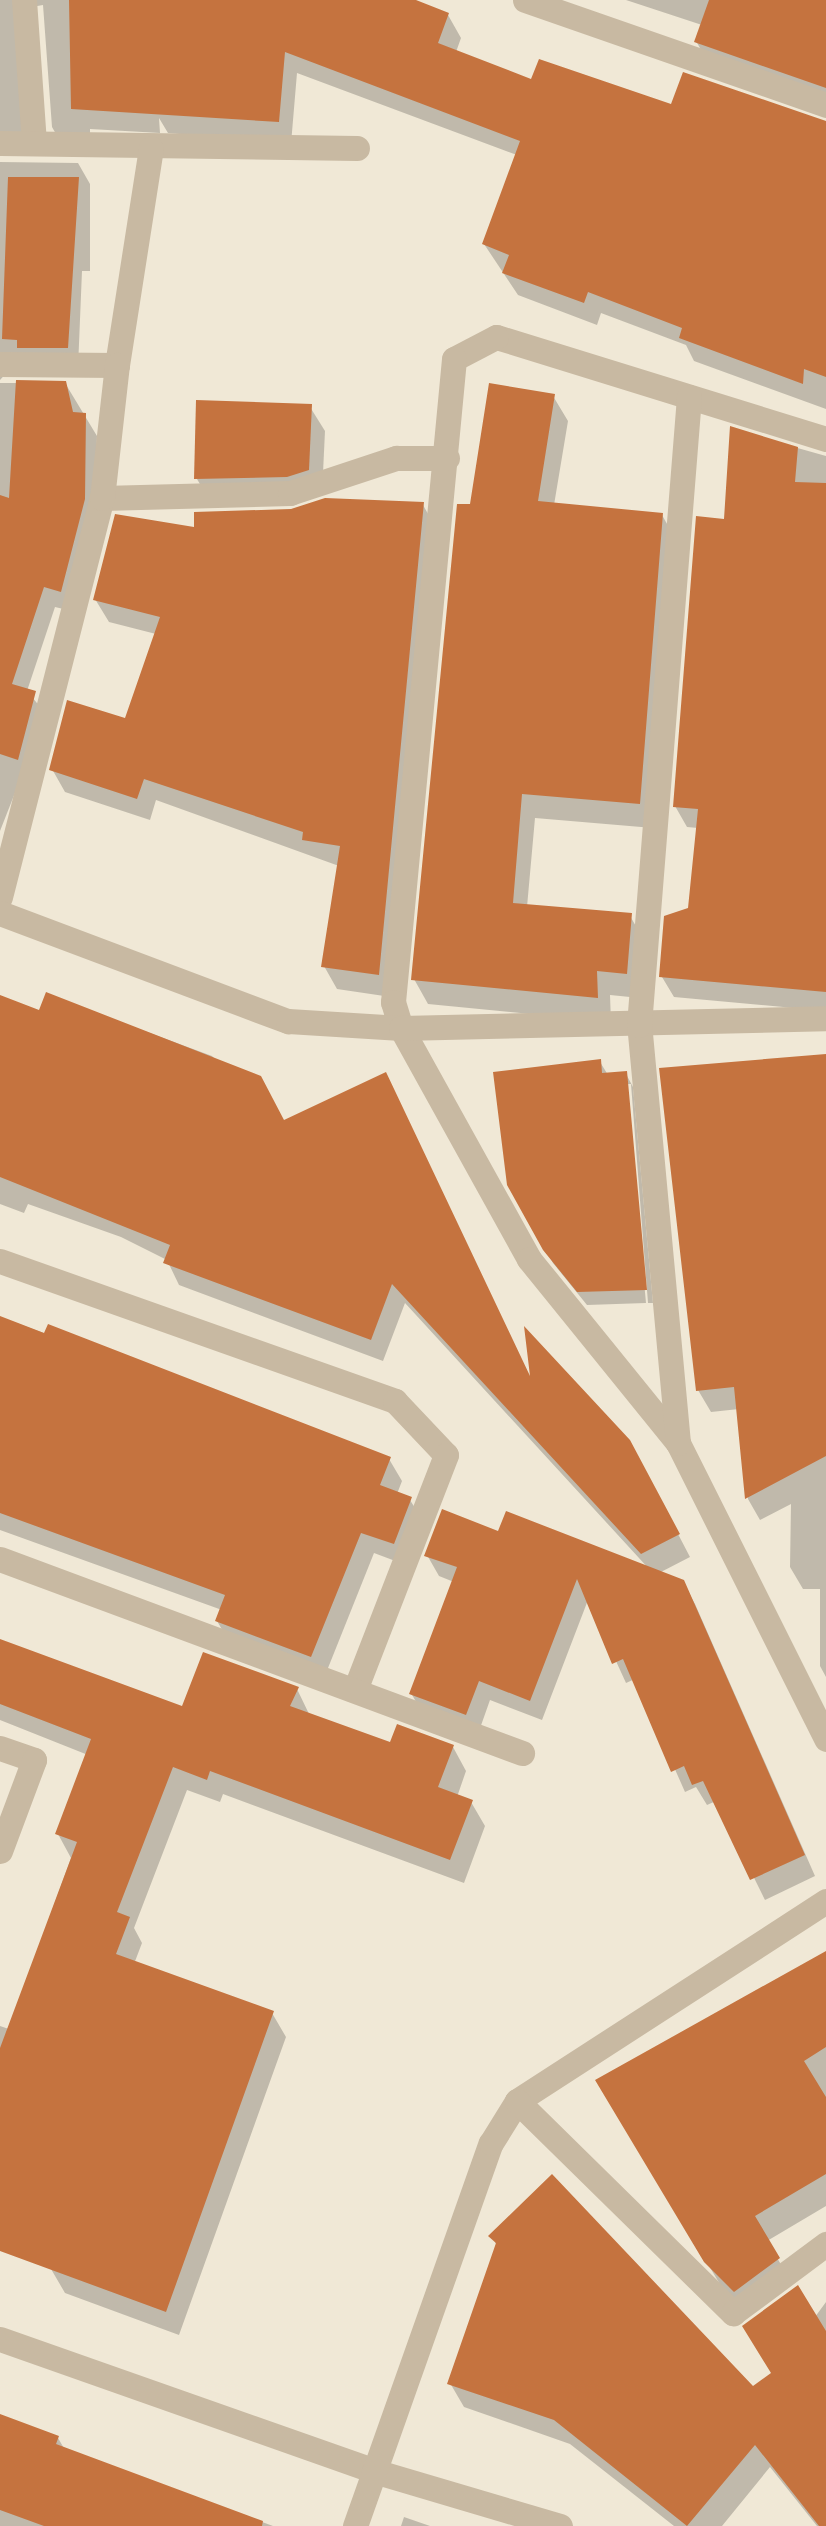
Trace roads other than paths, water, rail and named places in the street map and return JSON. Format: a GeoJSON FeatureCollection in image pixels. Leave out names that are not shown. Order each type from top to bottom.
{"type":"FeatureCollection","features":[{"type":"Feature","properties":{"kind":"street"},"geometry":{"type":"LineString","coordinates":[[24,0],[34,143]]}},
{"type":"Feature","properties":{"kind":"street"},"geometry":{"type":"LineString","coordinates":[[525,0],[826,105]]}},
{"type":"Feature","properties":{"kind":"street"},"geometry":{"type":"LineString","coordinates":[[0,143],[151,149],[357,148]]}},
{"type":"Feature","properties":{"kind":"street"},"geometry":{"type":"LineString","coordinates":[[0,897],[102,498],[117,365],[151,149]]}},
{"type":"Feature","properties":{"kind":"street"},"geometry":{"type":"LineString","coordinates":[[826,439],[496,337],[454,359],[393,1002],[401,1028],[529,1258],[678,1443],[826,1738]]}},
{"type":"Feature","properties":{"kind":"street"},"geometry":{"type":"LineString","coordinates":[[0,364],[117,365]]}},
{"type":"Feature","properties":{"kind":"street"},"geometry":{"type":"LineString","coordinates":[[678,1443],[639,1024],[689,397]]}},
{"type":"Feature","properties":{"kind":"street"},"geometry":{"type":"LineString","coordinates":[[102,498],[290,493],[396,458],[447,458]]}},
{"type":"Feature","properties":{"kind":"street"},"geometry":{"type":"LineString","coordinates":[[0,913],[288,1021],[401,1028],[826,1018]]}},
{"type":"Feature","properties":{"kind":"street"},"geometry":{"type":"LineString","coordinates":[[0,1261],[394,1401],[446,1455],[356,1687]]}},
{"type":"Feature","properties":{"kind":"street"},"geometry":{"type":"LineString","coordinates":[[0,1559],[356,1687],[522,1753]]}},
{"type":"Feature","properties":{"kind":"street"},"geometry":{"type":"LineString","coordinates":[[0,1748],[34,1760],[0,1851]]}},
{"type":"Feature","properties":{"kind":"street"},"geometry":{"type":"LineString","coordinates":[[355,2526],[492,2143],[517,2101],[826,1901]]}},
{"type":"Feature","properties":{"kind":"street"},"geometry":{"type":"LineString","coordinates":[[517,2101],[733,2313],[826,2244]]}},
{"type":"Feature","properties":{"kind":"street"},"geometry":{"type":"LineString","coordinates":[[0,2338],[374,2471],[557,2526]]}}]}
